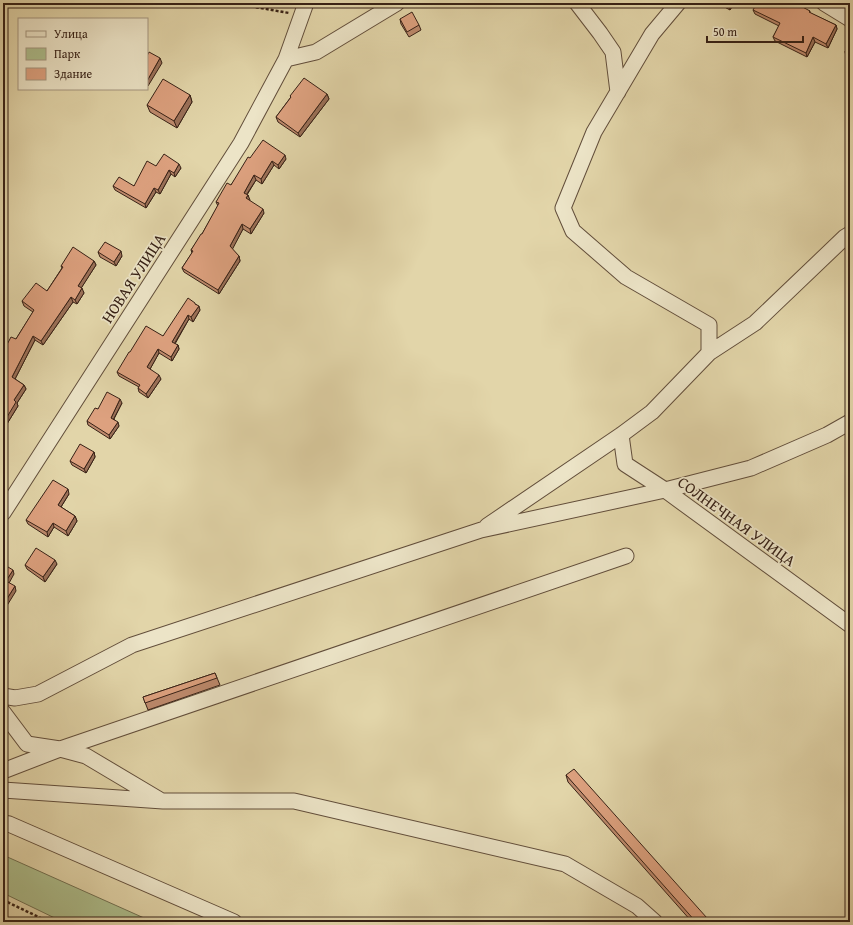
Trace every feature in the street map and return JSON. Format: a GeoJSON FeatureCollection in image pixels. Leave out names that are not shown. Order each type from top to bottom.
{"type":"FeatureCollection","features":[{"type":"Feature","properties":{"kind":"street"},"geometry":{"type":"LineString","coordinates":[[286,59],[316,52],[397,3]]}},
{"type":"Feature","properties":{"kind":"street"},"geometry":{"type":"LineString","coordinates":[[577,3],[613,52],[618,92]]}},
{"type":"Feature","properties":{"kind":"street"},"geometry":{"type":"LineString","coordinates":[[678,3],[652,34],[594,132],[563,208],[573,231],[626,277],[709,325],[709,354]]}},
{"type":"Feature","properties":{"kind":"street"},"geometry":{"type":"LineString","coordinates":[[824,3],[850,19]]}},
{"type":"Feature","properties":{"kind":"street","name":"НОВАЯ УЛИЦА"},"geometry":{"type":"LineString","coordinates":[[3,512],[241,143],[286,59],[304,9]]}},
{"type":"Feature","properties":{"kind":"street"},"geometry":{"type":"LineString","coordinates":[[481,530],[621,435],[652,412],[709,354],[755,323],[845,237],[850,234]]}},
{"type":"Feature","properties":{"kind":"street"},"geometry":{"type":"LineString","coordinates":[[3,696],[15,698],[38,694],[132,645],[481,530],[665,490],[751,468],[827,435],[850,422]]}},
{"type":"Feature","properties":{"kind":"street","name":"СОЛНЕЧНАЯ УЛИЦА"},"geometry":{"type":"LineString","coordinates":[[621,435],[625,464],[665,490],[850,625]]}},
{"type":"Feature","properties":{"kind":"street"},"geometry":{"type":"LineString","coordinates":[[3,771],[60,749],[626,556]]}},
{"type":"Feature","properties":{"kind":"street"},"geometry":{"type":"LineString","coordinates":[[3,712],[27,744],[60,749],[86,756],[162,801]]}},
{"type":"Feature","properties":{"kind":"street"},"geometry":{"type":"LineString","coordinates":[[3,790],[162,801],[294,801],[566,864],[636,906],[655,922]]}},
{"type":"Feature","properties":{"kind":"street"},"geometry":{"type":"LineString","coordinates":[[3,823],[9,824],[234,922]]}},
{"type":"Feature","properties":{"kind":"path"},"geometry":{"type":"LineString","coordinates":[[254,3],[255,7],[304,9]]}},
{"type":"Feature","properties":{"kind":"path"},"geometry":{"type":"LineString","coordinates":[[3,900],[49,922]]}},
{"type":"Feature","properties":{"kind":"green space"},"geometry":{"type":"Polygon","coordinates":[[[3,855],[153,922],[63,922],[3,893],[3,855]]]}},
{"type":"Feature","properties":{"kind":"building"},"geometry":{"type":"Polygon","coordinates":[[[723,3],[730,3],[728,6],[723,3]]]}},
{"type":"Feature","properties":{"kind":"building"},"geometry":{"type":"Polygon","coordinates":[[[757,3],[795,3],[810,11],[809,12],[836,25],[826,44],[813,37],[806,53],[773,37],[780,23],[753,10],[757,3]]]}},
{"type":"Feature","properties":{"kind":"building"},"geometry":{"type":"Polygon","coordinates":[[[412,12],[419,25],[407,32],[400,19],[412,12]]]}},
{"type":"Feature","properties":{"kind":"building"},"geometry":{"type":"Polygon","coordinates":[[[850,42],[850,55],[845,52],[850,42]]]}},
{"type":"Feature","properties":{"kind":"building"},"geometry":{"type":"Polygon","coordinates":[[[149,52],[160,58],[148,79],[149,52]]]}},
{"type":"Feature","properties":{"kind":"building"},"geometry":{"type":"Polygon","coordinates":[[[304,78],[327,94],[298,133],[276,117],[304,78]]]}},
{"type":"Feature","properties":{"kind":"building"},"geometry":{"type":"Polygon","coordinates":[[[163,79],[190,95],[174,121],[147,105],[163,79]]]}},
{"type":"Feature","properties":{"kind":"building"},"geometry":{"type":"Polygon","coordinates":[[[263,140],[285,155],[278,165],[272,161],[261,179],[254,175],[244,193],[248,195],[246,198],[263,209],[250,229],[242,224],[230,246],[239,256],[218,290],[182,268],[219,203],[216,202],[227,183],[231,185],[248,157],[250,158],[263,140]]]}},
{"type":"Feature","properties":{"kind":"building"},"geometry":{"type":"Polygon","coordinates":[[[164,154],[179,164],[174,173],[169,170],[158,190],[154,188],[145,204],[113,186],[119,177],[134,186],[147,161],[156,166],[164,154]]]}},
{"type":"Feature","properties":{"kind":"building"},"geometry":{"type":"Polygon","coordinates":[[[105,242],[121,251],[114,262],[98,252],[105,242]]]}},
{"type":"Feature","properties":{"kind":"building"},"geometry":{"type":"Polygon","coordinates":[[[73,247],[94,261],[78,286],[82,288],[75,300],[71,297],[41,341],[33,336],[12,377],[24,385],[14,400],[16,402],[3,422],[3,352],[11,337],[16,339],[34,310],[22,301],[36,283],[47,291],[63,267],[61,266],[73,247]]]}},
{"type":"Feature","properties":{"kind":"building"},"geometry":{"type":"Polygon","coordinates":[[[188,298],[199,306],[191,317],[188,315],[172,342],[178,345],[171,357],[158,349],[147,367],[159,375],[146,394],[138,388],[140,385],[117,372],[146,326],[163,336],[188,298]]]}},
{"type":"Feature","properties":{"kind":"building"},"geometry":{"type":"Polygon","coordinates":[[[107,392],[120,399],[111,418],[118,422],[109,435],[87,421],[95,408],[98,409],[107,392]]]}},
{"type":"Feature","properties":{"kind":"building"},"geometry":{"type":"Polygon","coordinates":[[[80,444],[94,452],[84,469],[70,461],[80,444]]]}},
{"type":"Feature","properties":{"kind":"building"},"geometry":{"type":"Polygon","coordinates":[[[53,480],[68,489],[58,505],[75,516],[66,531],[53,523],[47,532],[26,520],[53,480]]]}},
{"type":"Feature","properties":{"kind":"building"},"geometry":{"type":"Polygon","coordinates":[[[36,548],[55,560],[43,577],[25,565],[36,548]]]}},
{"type":"Feature","properties":{"kind":"building"},"geometry":{"type":"Polygon","coordinates":[[[3,564],[13,570],[6,581],[15,586],[3,605],[3,564]]]}},
{"type":"Feature","properties":{"kind":"building"},"geometry":{"type":"Polygon","coordinates":[[[215,673],[217,678],[145,703],[143,697],[215,673]]]}},
{"type":"Feature","properties":{"kind":"building"},"geometry":{"type":"Polygon","coordinates":[[[574,769],[707,918],[703,922],[696,922],[566,775],[574,769]]]}}]}
